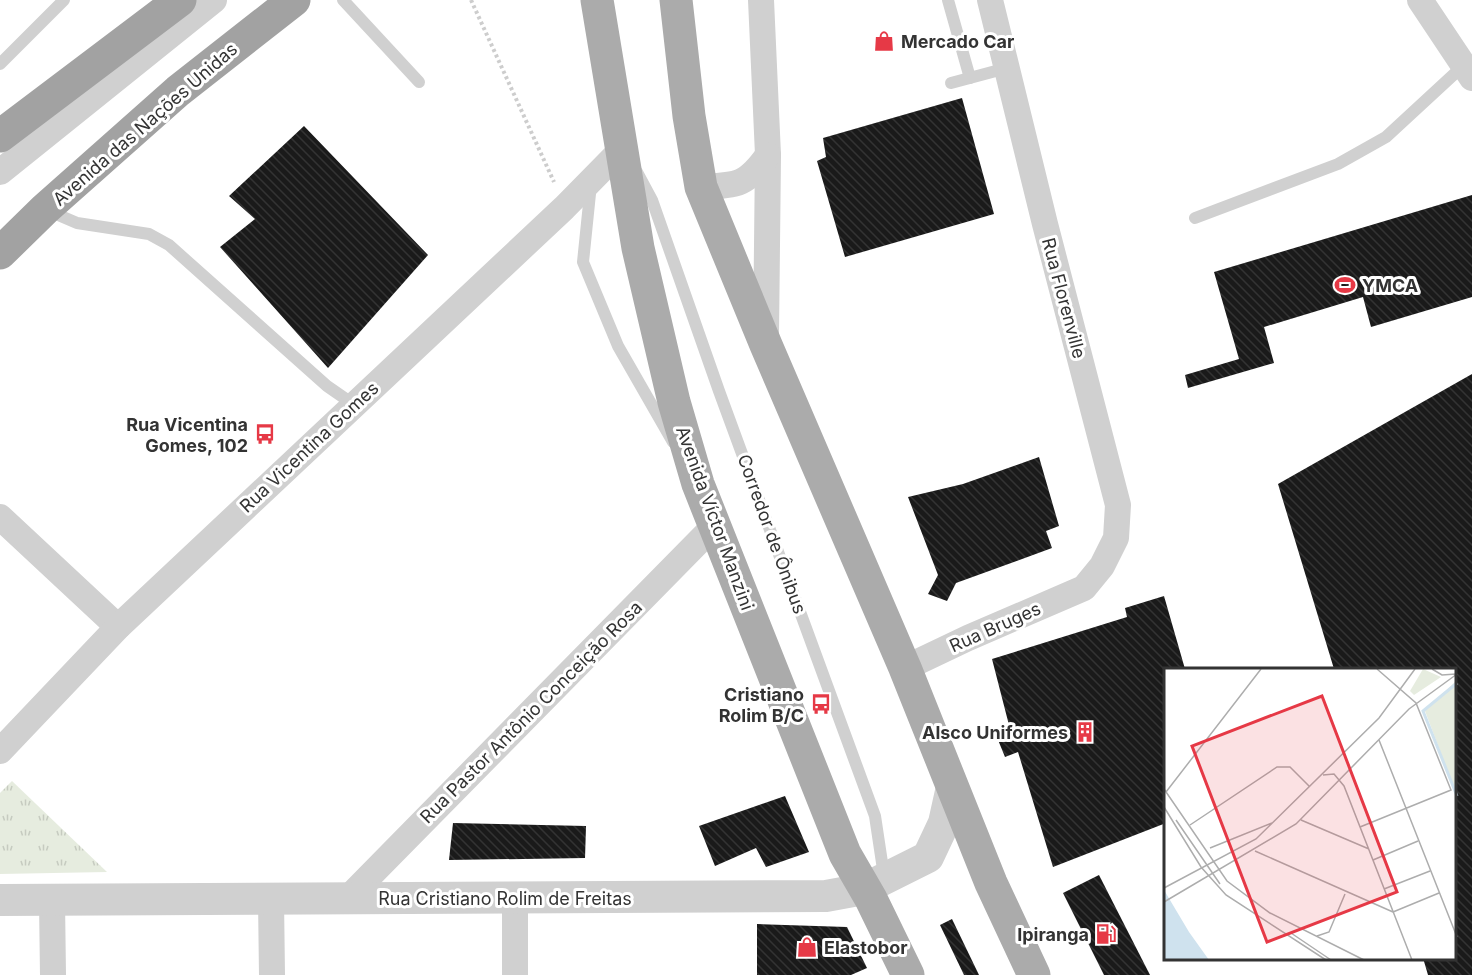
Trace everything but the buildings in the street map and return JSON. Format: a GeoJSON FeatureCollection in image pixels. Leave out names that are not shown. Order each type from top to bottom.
{"type":"FeatureCollection","features":[{"type":"Feature","properties":{"kind":"highway"},"geometry":{"type":"LineString","coordinates":[[0,136],[180,0]]}},
{"type":"Feature","properties":{"kind":"highway","name":"Avenida das Nações Unidas"},"geometry":{"type":"LineString","coordinates":[[0,253],[45,209],[178,91],[294,0]]}},
{"type":"Feature","properties":{"kind":"main road","name":"Avenida Víctor Manzini"},"geometry":{"type":"LineString","coordinates":[[597,0],[638,248],[654,324],[698,484],[845,854],[881,897],[908,975]]}},
{"type":"Feature","properties":{"kind":"main road"},"geometry":{"type":"LineString","coordinates":[[676,0],[689,116],[701,187],[766,345],[905,668],[999,902],[1034,975]]}},
{"type":"Feature","properties":{"kind":"street"},"geometry":{"type":"LineString","coordinates":[[0,172],[214,0]]}},
{"type":"Feature","properties":{"kind":"street"},"geometry":{"type":"LineString","coordinates":[[761,0],[768,155],[766,345]]}},
{"type":"Feature","properties":{"kind":"street","name":"Rua Florenville"},"geometry":{"type":"LineString","coordinates":[[990,0],[1118,505],[1116,538],[1102,566],[1084,588]]}},
{"type":"Feature","properties":{"kind":"street"},"geometry":{"type":"LineString","coordinates":[[1420,0],[1468,71]]}},
{"type":"Feature","properties":{"kind":"street","name":"Rua Vicentina Gomes"},"geometry":{"type":"LineString","coordinates":[[0,751],[118,627],[564,208],[623,148]]}},
{"type":"Feature","properties":{"kind":"street"},"geometry":{"type":"LineString","coordinates":[[701,187],[735,186],[746,181],[768,155]]}},
{"type":"Feature","properties":{"kind":"street"},"geometry":{"type":"LineString","coordinates":[[0,517],[118,627]]}},
{"type":"Feature","properties":{"kind":"street","name":"Rua Pastor Antônio Conceição Rosa"},"geometry":{"type":"LineString","coordinates":[[348,898],[715,525]]}},
{"type":"Feature","properties":{"kind":"street","name":"Rua Bruges"},"geometry":{"type":"LineString","coordinates":[[905,668],[1084,588]]}},
{"type":"Feature","properties":{"kind":"street","name":"Rua Cristiano Rolim de Freitas"},"geometry":{"type":"LineString","coordinates":[[0,900],[881,897],[928,857],[944,823],[952,787]]}},
{"type":"Feature","properties":{"kind":"street"},"geometry":{"type":"LineString","coordinates":[[271,898],[272,975]]}},
{"type":"Feature","properties":{"kind":"street"},"geometry":{"type":"LineString","coordinates":[[515,898],[515,975]]}},
{"type":"Feature","properties":{"kind":"street"},"geometry":{"type":"LineString","coordinates":[[52,901],[53,975]]}},
{"type":"Feature","properties":{"kind":"lane"},"geometry":{"type":"LineString","coordinates":[[0,64],[64,0]]}},
{"type":"Feature","properties":{"kind":"lane"},"geometry":{"type":"LineString","coordinates":[[343,0],[419,82]]}},
{"type":"Feature","properties":{"kind":"lane"},"geometry":{"type":"LineString","coordinates":[[948,0],[970,78]]}},
{"type":"Feature","properties":{"kind":"lane"},"geometry":{"type":"LineString","coordinates":[[951,83],[1007,68]]}},
{"type":"Feature","properties":{"kind":"lane"},"geometry":{"type":"LineString","coordinates":[[1196,218],[1338,164],[1386,137],[1468,71]]}},
{"type":"Feature","properties":{"kind":"lane","name":"Corredor de Ônibus"},"geometry":{"type":"LineString","coordinates":[[623,148],[652,200],[719,391],[875,816],[881,897]]}},
{"type":"Feature","properties":{"kind":"lane"},"geometry":{"type":"LineString","coordinates":[[592,180],[583,262],[618,346],[698,484]]}},
{"type":"Feature","properties":{"kind":"lane"},"geometry":{"type":"LineString","coordinates":[[45,209],[77,223],[149,234],[169,245],[327,386],[353,404]]}},
{"type":"Feature","properties":{"kind":"path"},"geometry":{"type":"LineString","coordinates":[[471,0],[547,163],[564,208]]}},
{"type":"Feature","properties":{"kind":"green space"},"geometry":{"type":"Polygon","coordinates":[[[12,781],[107,872],[0,874],[0,793],[12,781]]]}},
{"type":"Feature","properties":{"kind":"place","name":"Mercado Car"},"geometry":{"type":"Point","coordinates":[884,41]}},
{"type":"Feature","properties":{"kind":"place","name":"YMCA"},"geometry":{"type":"Point","coordinates":[1345,285]}},
{"type":"Feature","properties":{"kind":"place","name":"Rua Vicentina Gomes, 102"},"geometry":{"type":"Point","coordinates":[265,434]}},
{"type":"Feature","properties":{"kind":"place","name":"Cristiano Rolim B/C"},"geometry":{"type":"Point","coordinates":[821,704]}},
{"type":"Feature","properties":{"kind":"place","name":"Alsco Uniformes"},"geometry":{"type":"Point","coordinates":[1085,732]}},
{"type":"Feature","properties":{"kind":"place","name":"Ipiranga"},"geometry":{"type":"Point","coordinates":[1106,934]}},
{"type":"Feature","properties":{"kind":"place","name":"Elastobor"},"geometry":{"type":"Point","coordinates":[807,947]}}]}
